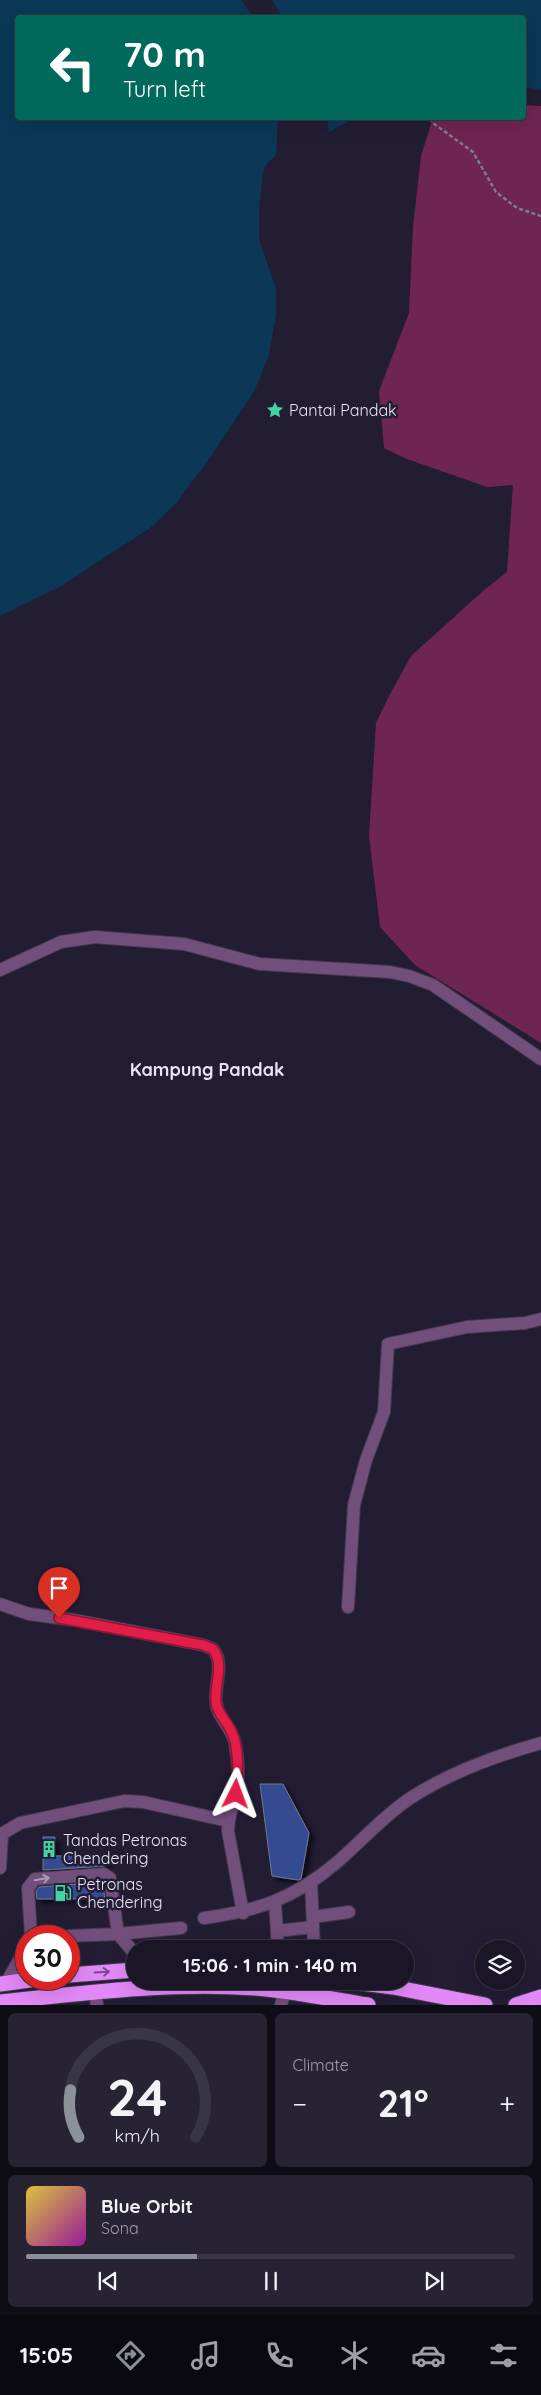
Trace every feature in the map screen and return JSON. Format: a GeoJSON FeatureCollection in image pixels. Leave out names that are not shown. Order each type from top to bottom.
{"type":"FeatureCollection","features":[{"type":"Feature","properties":{"kind":"highway"},"geometry":{"type":"LineString","coordinates":[[80,1974],[126,1971]]}},
{"type":"Feature","properties":{"kind":"highway"},"geometry":{"type":"LineString","coordinates":[[0,2002],[96,1998],[176,1986],[254,1988],[283,1998],[368,2005]]}},
{"type":"Feature","properties":{"kind":"highway"},"geometry":{"type":"LineString","coordinates":[[408,1990],[485,2005]]}},
{"type":"Feature","properties":{"kind":"highway"},"geometry":{"type":"LineString","coordinates":[[516,2005],[541,1997]]}},
{"type":"Feature","properties":{"kind":"street"},"geometry":{"type":"LineString","coordinates":[[0,970],[62,942],[95,937],[184,944],[260,964],[390,972],[409,976],[433,985],[541,1058]]}},
{"type":"Feature","properties":{"kind":"street"},"geometry":{"type":"LineString","coordinates":[[348,1607],[354,1505],[366,1460],[384,1412],[388,1344],[466,1327],[524,1323],[541,1319]]}},
{"type":"Feature","properties":{"kind":"street"},"geometry":{"type":"LineString","coordinates":[[0,1604],[29,1614],[74,1620],[203,1645],[213,1649],[220,1664],[216,1701],[218,1711],[231,1730],[235,1742],[238,1778],[228,1821],[243,1913]]}},
{"type":"Feature","properties":{"kind":"street"},"geometry":{"type":"LineString","coordinates":[[204,1918],[243,1913],[276,1902],[311,1882],[336,1864],[375,1826],[409,1799],[466,1768],[541,1743]]}},
{"type":"Feature","properties":{"kind":"street"},"geometry":{"type":"LineString","coordinates":[[0,1868],[1,1835],[20,1823],[124,1801],[142,1802],[228,1821]]}},
{"type":"Feature","properties":{"kind":"street"},"geometry":{"type":"LineString","coordinates":[[30,1925],[28,1888],[35,1879],[104,1874],[110,1878],[118,1934],[126,1943]]}},
{"type":"Feature","properties":{"kind":"street"},"geometry":{"type":"LineString","coordinates":[[311,1882],[314,1940]]}},
{"type":"Feature","properties":{"kind":"street"},"geometry":{"type":"LineString","coordinates":[[276,1902],[278,1940]]}},
{"type":"Feature","properties":{"kind":"street"},"geometry":{"type":"LineString","coordinates":[[277,1931],[348,1912]]}},
{"type":"Feature","properties":{"kind":"street"},"geometry":{"type":"LineString","coordinates":[[80,1936],[181,1928]]}},
{"type":"Feature","properties":{"kind":"street"},"geometry":{"type":"LineString","coordinates":[[3,1983],[15,1965]]}},
{"type":"Feature","properties":{"kind":"path"},"geometry":{"type":"LineString","coordinates":[[431,120],[473,152],[496,192],[517,208],[541,216]]}},
{"type":"Feature","properties":{"kind":"shaded area"},"geometry":{"type":"Polygon","coordinates":[[[526,105],[541,106],[541,1043],[415,965],[380,927],[369,836],[376,723],[411,656],[483,591],[507,572],[513,485],[487,487],[407,459],[384,448],[379,391],[409,313],[413,227],[421,156],[432,120],[526,120],[526,105]]]}},
{"type":"Feature","properties":{"kind":"water"},"geometry":{"type":"Polygon","coordinates":[[[0,0],[541,0],[541,90],[526,87],[526,15],[15,15],[15,120],[350,120],[329,132],[276,155],[266,165],[263,172],[259,209],[259,239],[276,289],[276,315],[269,355],[254,392],[210,458],[176,503],[150,528],[61,586],[0,616],[0,0]]]}},
{"type":"Feature","properties":{"kind":"pier"},"geometry":{"type":"Polygon","coordinates":[[[241,0],[272,0],[281,15],[252,15],[241,0]]]}},
{"type":"Feature","properties":{"kind":"pier"},"geometry":{"type":"Polygon","coordinates":[[[278,120],[327,120],[329,132],[276,155],[278,120]]]}},
{"type":"Feature","properties":{"kind":"building"},"geometry":{"type":"Polygon","coordinates":[[[260,1784],[283,1784],[309,1833],[301,1879],[272,1876],[260,1784]]]}},
{"type":"Feature","properties":{"kind":"building"},"geometry":{"type":"Polygon","coordinates":[[[43,1837],[55,1837],[55,1856],[105,1855],[105,1866],[43,1870],[43,1837]]]}},
{"type":"Feature","properties":{"kind":"building"},"geometry":{"type":"Polygon","coordinates":[[[102,1882],[105,1899],[37,1899],[36,1891],[39,1887],[102,1882]]]}},
{"type":"Feature","properties":{"kind":"place","name":"Pantai Pandak"},"geometry":{"type":"Point","coordinates":[275,410]}},
{"type":"Feature","properties":{"kind":"place","name":"Tandas Petronas Chendering"},"geometry":{"type":"Point","coordinates":[49,1849]}},
{"type":"Feature","properties":{"kind":"place","name":"Petronas Chendering"},"geometry":{"type":"Point","coordinates":[63,1893]}},
{"type":"Feature","properties":{"kind":"district","name":"Kampung Pandak"},"geometry":{"type":"Point","coordinates":[207,1070]}},
{"type":"Feature","properties":{"kind":"route"},"geometry":{"type":"LineString","coordinates":[[59,1618],[203,1645],[213,1649],[217,1654],[220,1664],[216,1701],[218,1711],[231,1730],[235,1742],[238,1778],[236,1794]]}}]}
